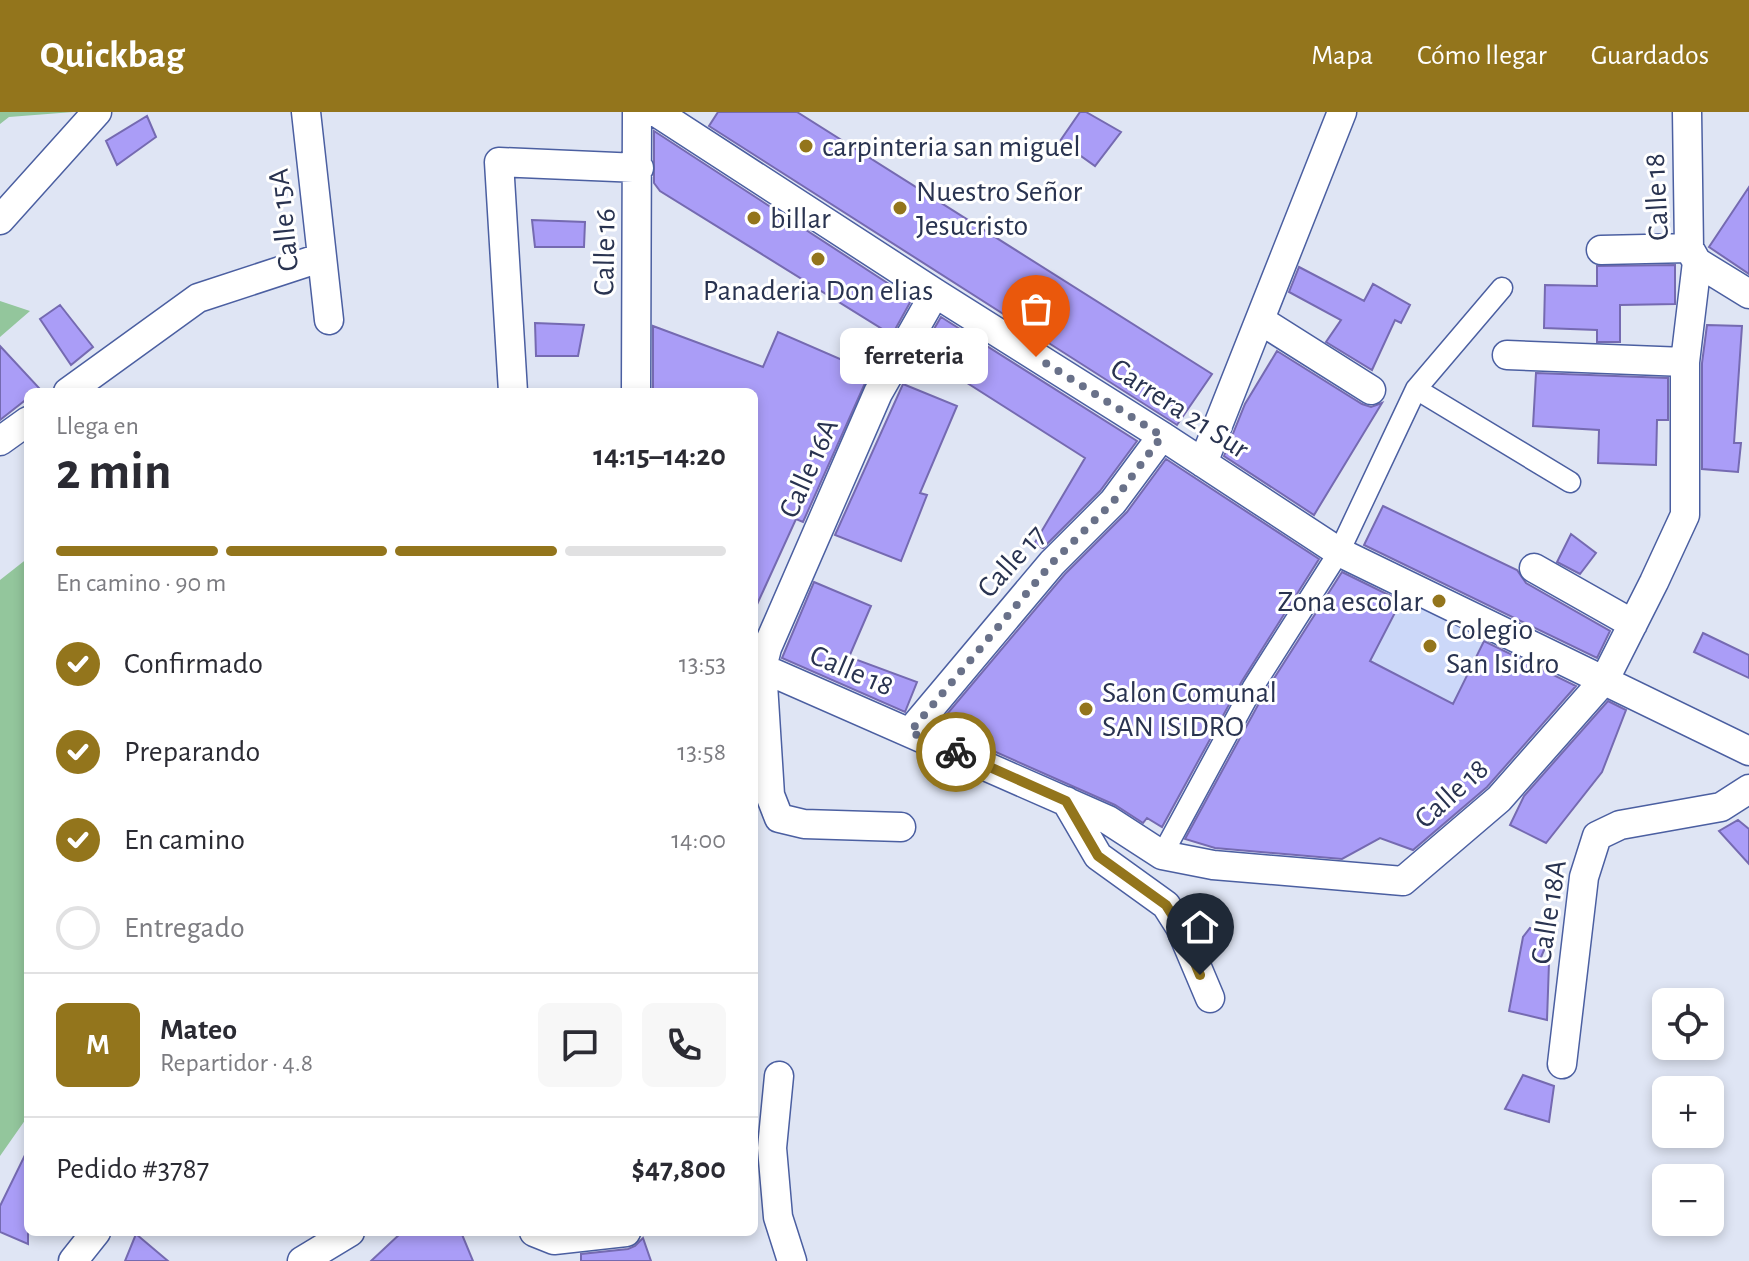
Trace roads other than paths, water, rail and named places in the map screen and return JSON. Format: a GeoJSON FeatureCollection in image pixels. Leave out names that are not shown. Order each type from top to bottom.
{"type":"FeatureCollection","features":[{"type":"Feature","properties":{"kind":"street"},"geometry":{"type":"LineString","coordinates":[[0,220],[97,112]]}},
{"type":"Feature","properties":{"kind":"street","name":"Calle 15A"},"geometry":{"type":"LineString","coordinates":[[306,112],[329,320]]}},
{"type":"Feature","properties":{"kind":"street","name":"Calle 16"},"geometry":{"type":"LineString","coordinates":[[636,388],[637,112]]}},
{"type":"Feature","properties":{"kind":"street","name":"Carrera 21 Sur"},"geometry":{"type":"LineString","coordinates":[[656,112],[1339,552],[1749,751]]}},
{"type":"Feature","properties":{"kind":"street"},"geometry":{"type":"LineString","coordinates":[[1203,463],[1342,112]]}},
{"type":"Feature","properties":{"kind":"street","name":"Calle 18"},"geometry":{"type":"LineString","coordinates":[[762,668],[1108,820],[1162,855],[1213,865],[1403,881],[1499,799],[1605,679],[1685,515],[1685,362],[1693,255],[1687,112]]}},
{"type":"Feature","properties":{"kind":"street"},"geometry":{"type":"LineString","coordinates":[[513,388],[499,162],[639,168]]}},
{"type":"Feature","properties":{"kind":"street"},"geometry":{"type":"LineString","coordinates":[[1601,250],[1693,255],[1749,294]]}},
{"type":"Feature","properties":{"kind":"street"},"geometry":{"type":"LineString","coordinates":[[74,388],[198,298],[320,258]]}},
{"type":"Feature","properties":{"kind":"street"},"geometry":{"type":"LineString","coordinates":[[1162,855],[1253,687],[1339,552],[1416,389],[1502,288]]}},
{"type":"Feature","properties":{"kind":"street","name":"Calle 16A"},"geometry":{"type":"LineString","coordinates":[[901,827],[804,824],[779,818],[770,795],[762,668],[767,648],[878,393],[935,293]]}},
{"type":"Feature","properties":{"kind":"street"},"geometry":{"type":"LineString","coordinates":[[1260,320],[1371,390]]}},
{"type":"Feature","properties":{"kind":"street"},"geometry":{"type":"LineString","coordinates":[[1507,355],[1685,362]]}},
{"type":"Feature","properties":{"kind":"street"},"geometry":{"type":"LineString","coordinates":[[1416,389],[1570,482]]}},
{"type":"Feature","properties":{"kind":"street"},"geometry":{"type":"LineString","coordinates":[[0,441],[24,424]]}},
{"type":"Feature","properties":{"kind":"street","name":"Calle 17"},"geometry":{"type":"LineString","coordinates":[[910,732],[1052,563],[1113,502],[1162,436]]}},
{"type":"Feature","properties":{"kind":"street"},"geometry":{"type":"LineString","coordinates":[[1534,568],[1633,624]]}},
{"type":"Feature","properties":{"kind":"street","name":"Calle 18A"},"geometry":{"type":"LineString","coordinates":[[1562,1064],[1584,877],[1597,836],[1620,825],[1721,807],[1749,789]]}},
{"type":"Feature","properties":{"kind":"street"},"geometry":{"type":"LineString","coordinates":[[1066,801],[1098,856],[1166,905],[1180,927],[1210,998]]}},
{"type":"Feature","properties":{"kind":"street"},"geometry":{"type":"LineString","coordinates":[[779,1076],[766,1217],[792,1261]]}},
{"type":"Feature","properties":{"kind":"street"},"geometry":{"type":"LineString","coordinates":[[73,1261],[93,1236]]}},
{"type":"Feature","properties":{"kind":"street"},"geometry":{"type":"LineString","coordinates":[[302,1261],[343,1236]]}},
{"type":"Feature","properties":{"kind":"street"},"geometry":{"type":"LineString","coordinates":[[544,1236],[554,1240],[590,1236]]}},
{"type":"Feature","properties":{"kind":"place","name":"carpinteria san miguel"},"geometry":{"type":"Point","coordinates":[806,146]}},
{"type":"Feature","properties":{"kind":"place","name":"Nuestro Señor Jesucristo"},"geometry":{"type":"Point","coordinates":[900,208]}},
{"type":"Feature","properties":{"kind":"place","name":"billar"},"geometry":{"type":"Point","coordinates":[754,218]}},
{"type":"Feature","properties":{"kind":"place","name":"Panaderia Don elias"},"geometry":{"type":"Point","coordinates":[818,259]}},
{"type":"Feature","properties":{"kind":"place","name":"ferreteria"},"geometry":{"type":"Point","coordinates":[1036,357]}},
{"type":"Feature","properties":{"kind":"place","name":"Zona escolar"},"geometry":{"type":"Point","coordinates":[1439,601]}},
{"type":"Feature","properties":{"kind":"place","name":"Colegio San Isidro"},"geometry":{"type":"Point","coordinates":[1430,646]}},
{"type":"Feature","properties":{"kind":"place","name":"Salon Comunal SAN ISIDRO"},"geometry":{"type":"Point","coordinates":[1086,709]}}]}
